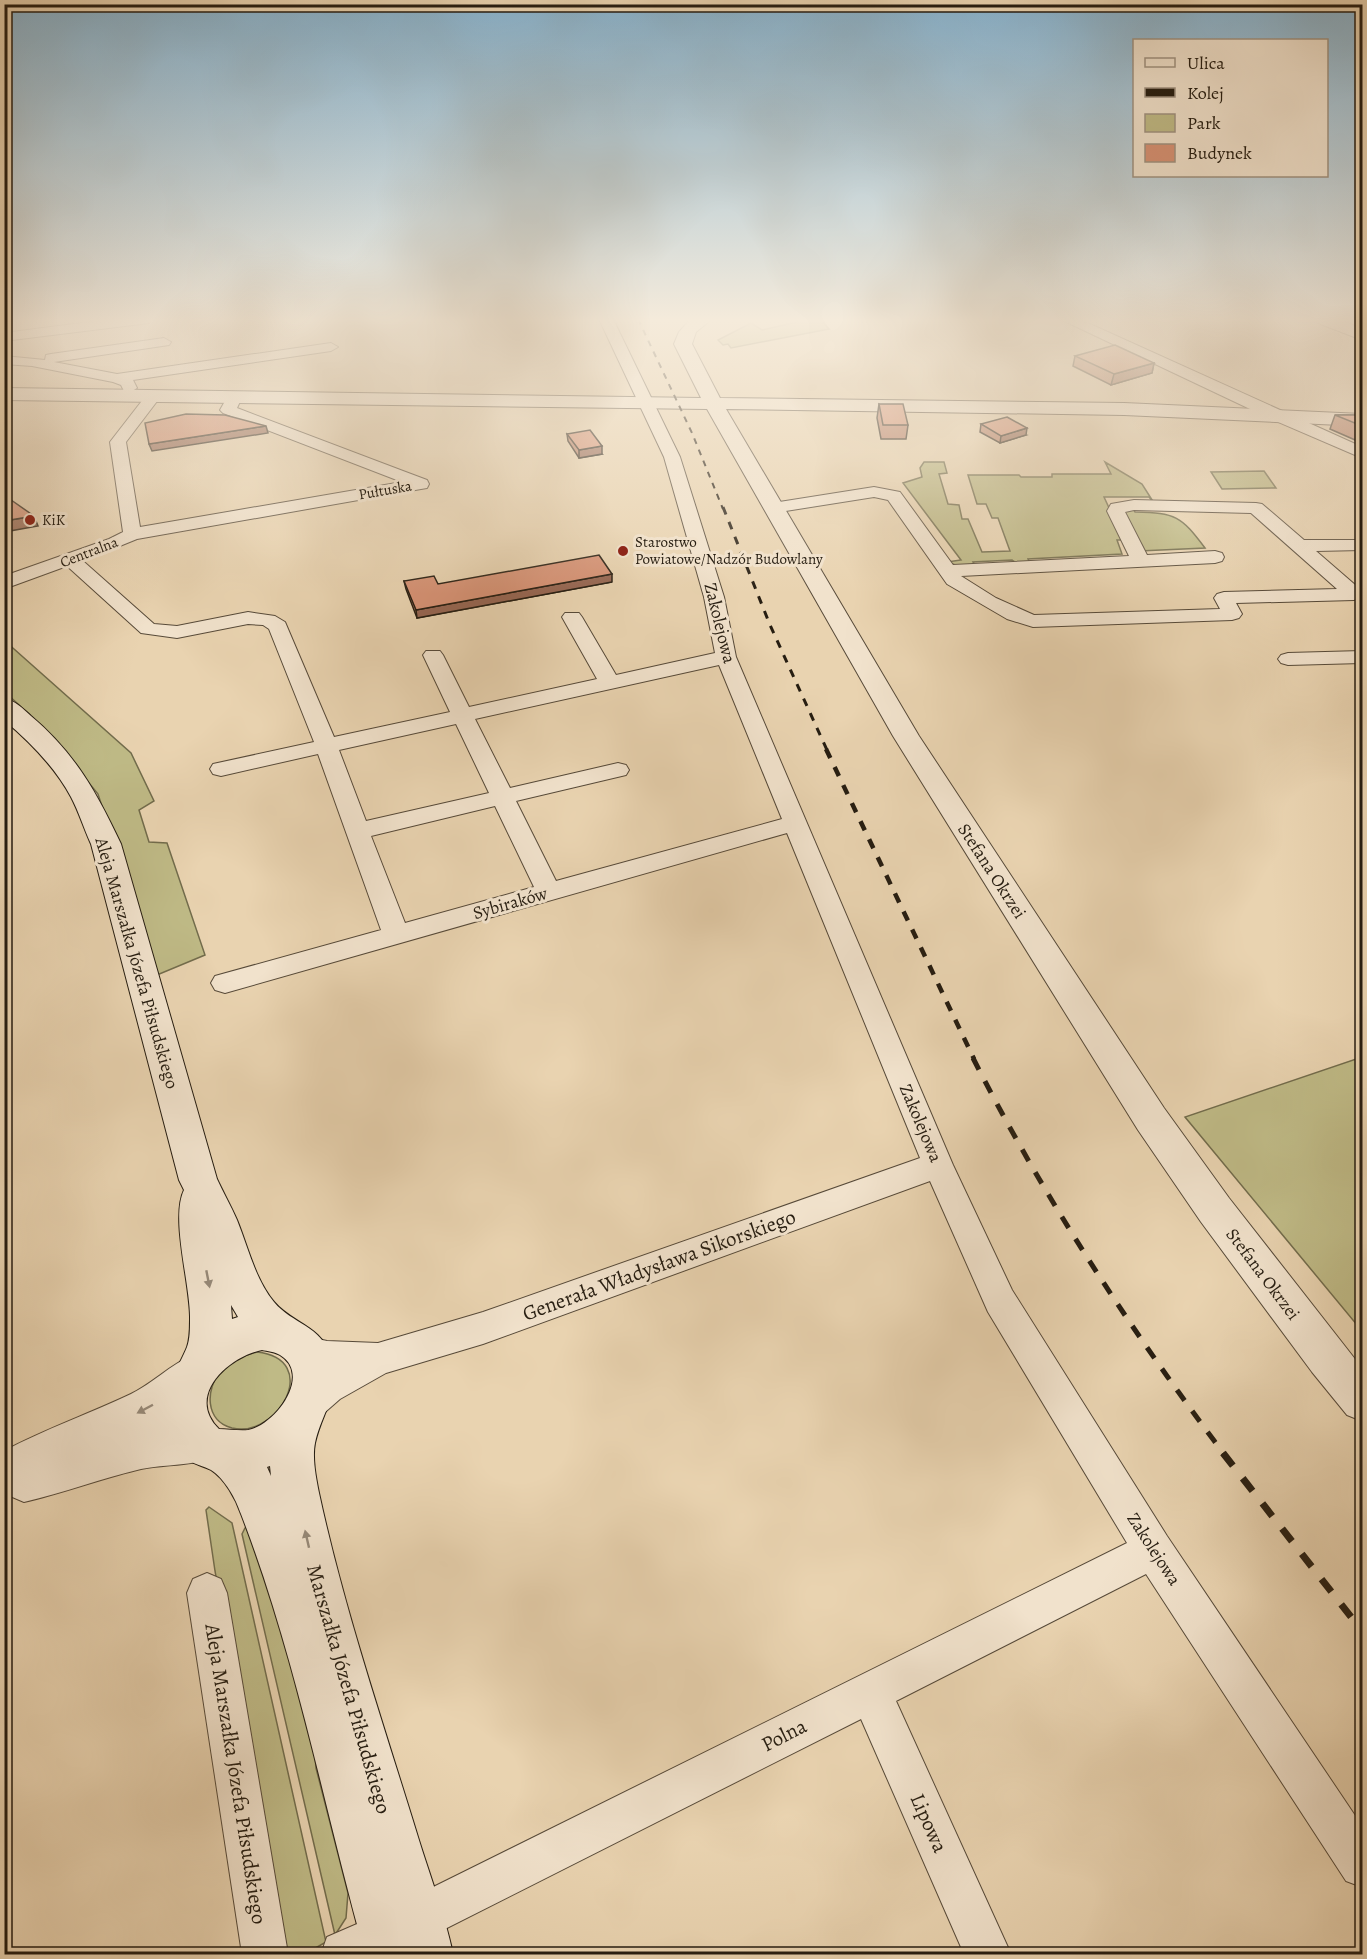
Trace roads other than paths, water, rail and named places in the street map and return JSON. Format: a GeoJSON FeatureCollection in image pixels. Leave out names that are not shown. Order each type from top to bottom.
{"type":"FeatureCollection","features":[{"type":"Feature","properties":{"kind":"street","name":"Centralna"},"geometry":{"type":"LineString","coordinates":[[4,583],[115,543],[132,534],[118,442],[142,410]]}},
{"type":"Feature","properties":{"kind":"street","name":"Pułtuska"},"geometry":{"type":"LineString","coordinates":[[132,534],[421,483],[229,410]]}},
{"type":"Feature","properties":{"kind":"street","name":"Zakolejowa"},"geometry":{"type":"LineString","coordinates":[[649,410],[672,457],[714,597],[726,657],[938,1165],[1000,1301],[1154,1550],[1362,1865]]}},
{"type":"Feature","properties":{"kind":"street","name":"Stefana Okrzei"},"geometry":{"type":"LineString","coordinates":[[718,410],[906,736],[1151,1119],[1215,1210],[1327,1359],[1362,1400]]}},
{"type":"Feature","properties":{"kind":"street"},"geometry":{"type":"LineString","coordinates":[[1155,410],[1362,420]]}},
{"type":"Feature","properties":{"kind":"street"},"geometry":{"type":"LineString","coordinates":[[1263,410],[1362,453]]}},
{"type":"Feature","properties":{"kind":"street"},"geometry":{"type":"LineString","coordinates":[[1362,462],[1359,463],[1362,470]]}},
{"type":"Feature","properties":{"kind":"street"},"geometry":{"type":"LineString","coordinates":[[773,508],[874,492],[894,496],[954,580],[1014,615],[1033,621],[1232,615],[1224,598],[1358,594]]}},
{"type":"Feature","properties":{"kind":"street"},"geometry":{"type":"LineString","coordinates":[[1141,561],[1116,512],[1117,508],[1124,506],[1256,508],[1358,594]]}},
{"type":"Feature","properties":{"kind":"street"},"geometry":{"type":"LineString","coordinates":[[1299,546],[1362,544]]}},
{"type":"Feature","properties":{"kind":"street"},"geometry":{"type":"LineString","coordinates":[[948,571],[1215,557]]}},
{"type":"Feature","properties":{"kind":"street"},"geometry":{"type":"LineString","coordinates":[[70,559],[148,629],[177,632],[248,618],[274,622],[278,626],[326,745],[396,935]]}},
{"type":"Feature","properties":{"kind":"street"},"geometry":{"type":"LineString","coordinates":[[994,569],[1014,615]]}},
{"type":"Feature","properties":{"kind":"street"},"geometry":{"type":"LineString","coordinates":[[572,617],[609,682]]}},
{"type":"Feature","properties":{"kind":"street"},"geometry":{"type":"LineString","coordinates":[[433,655],[549,892]]}},
{"type":"Feature","properties":{"kind":"street"},"geometry":{"type":"LineString","coordinates":[[221,769],[726,657]]}},
{"type":"Feature","properties":{"kind":"street"},"geometry":{"type":"LineString","coordinates":[[1288,658],[1362,657]]}},
{"type":"Feature","properties":{"kind":"street","name":"Aleja Marszałka Józefa Piłsudskiego"},"geometry":{"type":"LineString","coordinates":[[4,706],[40,738],[84,795],[106,844],[198,1179],[217,1219],[242,1286],[260,1317],[295,1343]]}},
{"type":"Feature","properties":{"kind":"street"},"geometry":{"type":"LineString","coordinates":[[358,831],[618,770]]}},
{"type":"Feature","properties":{"kind":"street","name":"Sybiraków"},"geometry":{"type":"LineString","coordinates":[[225,982],[795,824]]}},
{"type":"Feature","properties":{"kind":"street","name":"Generała Władysława Sikorskiego"},"geometry":{"type":"LineString","coordinates":[[305,1411],[328,1387],[378,1359],[483,1328],[938,1165]]}},
{"type":"Feature","properties":{"kind":"street","name":"Aleja Marszałka Józefa Piłsudskiego"},"geometry":{"type":"LineString","coordinates":[[198,1179],[201,1237],[212,1299],[212,1336],[199,1367]]}},
{"type":"Feature","properties":{"kind":"street"},"geometry":{"type":"LineString","coordinates":[[4,1476],[168,1397],[222,1344],[242,1334],[262,1330],[295,1343],[315,1367],[315,1383],[305,1411],[284,1436],[265,1447],[246,1453],[175,1440],[152,1443],[71,1468],[4,1482]]}},
{"type":"Feature","properties":{"kind":"street","name":"Generała Władysława Sikorskiego"},"geometry":{"type":"LineString","coordinates":[[295,1343],[327,1358],[378,1359]]}},
{"type":"Feature","properties":{"kind":"street"},"geometry":{"type":"LineString","coordinates":[[199,1367],[186,1394],[185,1411],[189,1427],[212,1447]]}},
{"type":"Feature","properties":{"kind":"street","name":"Marszałka Józefa Piłsudskiego"},"geometry":{"type":"LineString","coordinates":[[305,1411],[292,1446],[292,1461],[301,1513],[349,1698],[393,1943]]}},
{"type":"Feature","properties":{"kind":"street","name":"Marszałka Józefa Piłsudskiego"},"geometry":{"type":"LineString","coordinates":[[212,1447],[249,1479],[262,1507],[289,1582],[393,1943]]}},
{"type":"Feature","properties":{"kind":"street","name":"Polna"},"geometry":{"type":"LineString","coordinates":[[393,1943],[870,1692],[1154,1550]]}},
{"type":"Feature","properties":{"kind":"street","name":"Aleja Marszałka Józefa Piłsudskiego"},"geometry":{"type":"LineString","coordinates":[[207,1593],[265,1954]]}},
{"type":"Feature","properties":{"kind":"street","name":"Lipowa"},"geometry":{"type":"LineString","coordinates":[[870,1692],[988,1954]]}},
{"type":"Feature","properties":{"kind":"railway"},"geometry":{"type":"LineString","coordinates":[[681,410],[723,509]]}},
{"type":"Feature","properties":{"kind":"railway"},"geometry":{"type":"LineString","coordinates":[[723,507],[770,625],[827,750]]}},
{"type":"Feature","properties":{"kind":"railway"},"geometry":{"type":"LineString","coordinates":[[826,749],[974,1059]]}},
{"type":"Feature","properties":{"kind":"railway"},"geometry":{"type":"LineString","coordinates":[[973,1058],[1029,1161],[1090,1262],[1155,1359],[1224,1454]]}},
{"type":"Feature","properties":{"kind":"railway"},"geometry":{"type":"LineString","coordinates":[[1223,1453],[1362,1631]]}},
{"type":"Feature","properties":{"kind":"place","name":"KiK"},"geometry":{"type":"Point","coordinates":[30,520]}},
{"type":"Feature","properties":{"kind":"place","name":"Starostwo Powiatowe/Nadzór Budowlany"},"geometry":{"type":"Point","coordinates":[623,551]}}]}
